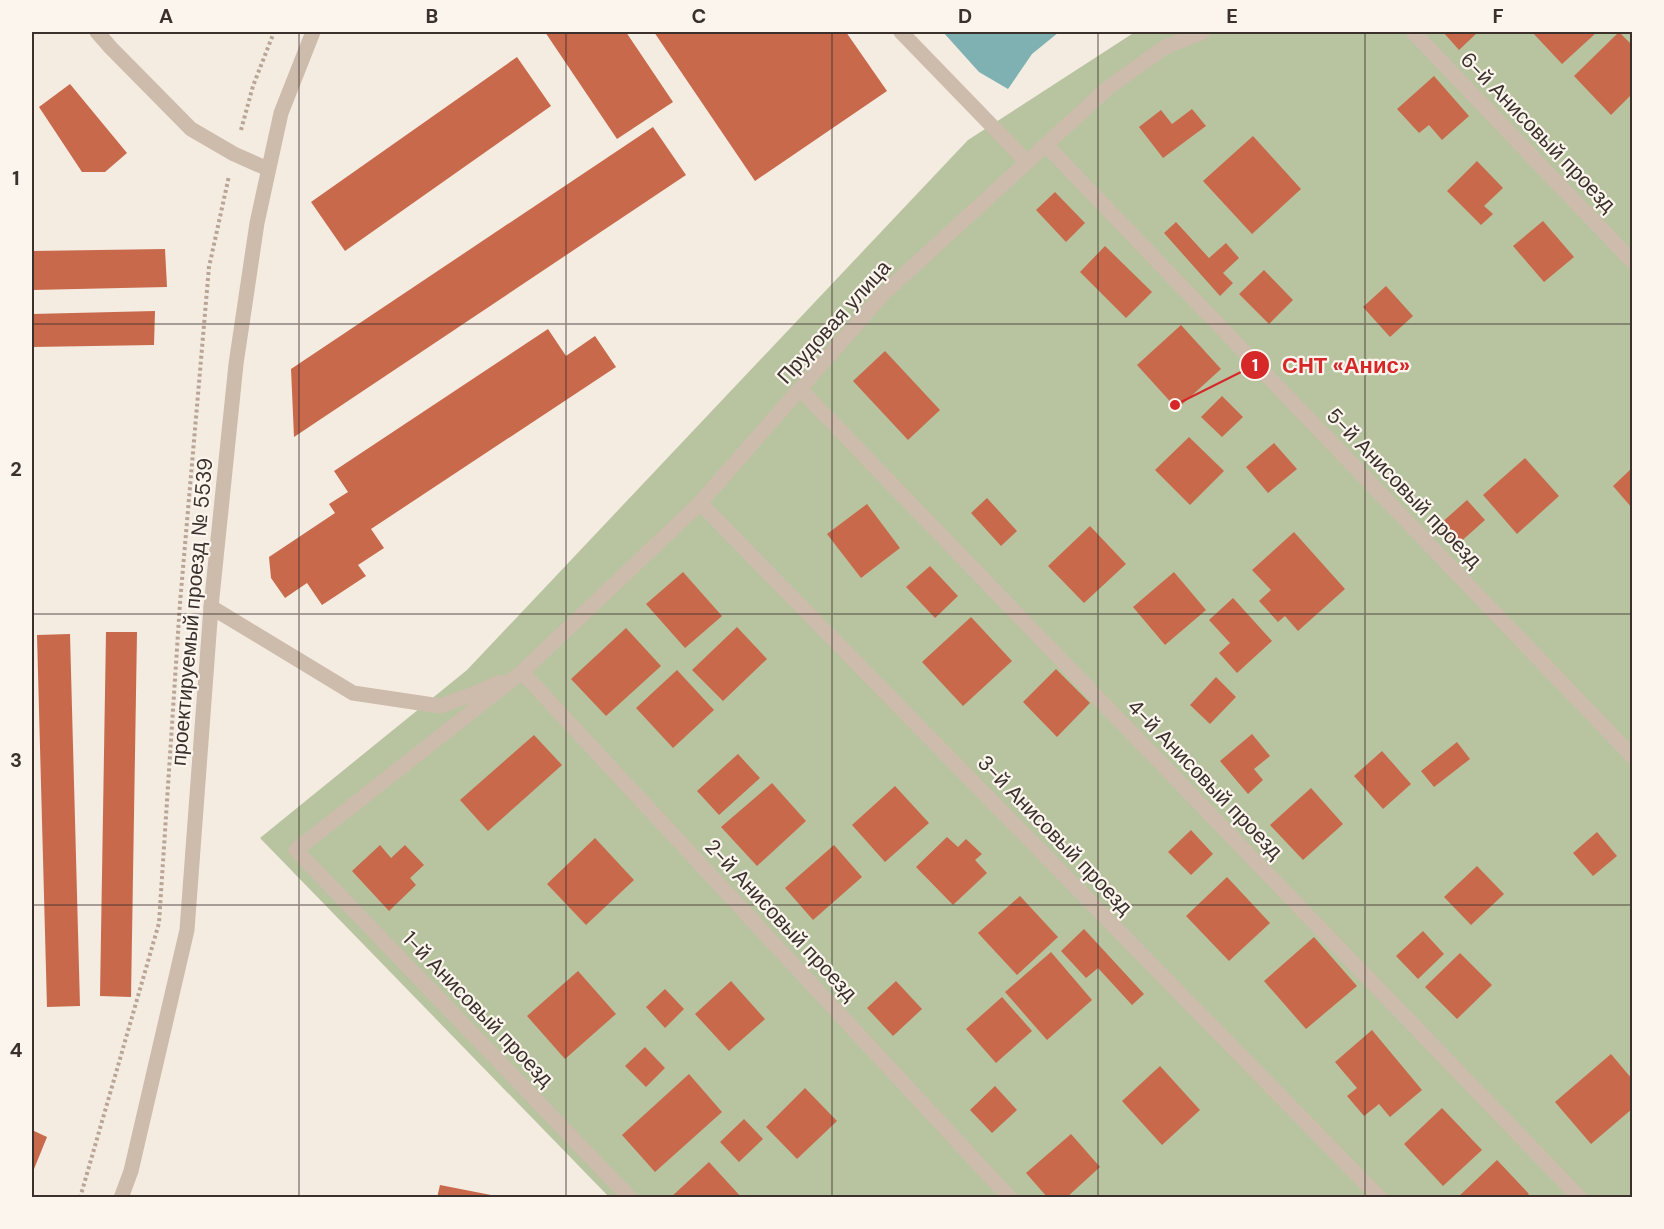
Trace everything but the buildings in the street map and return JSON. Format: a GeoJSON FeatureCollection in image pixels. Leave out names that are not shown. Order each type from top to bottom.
{"type":"FeatureCollection","features":[{"type":"Feature","properties":{"kind":"street"},"geometry":{"type":"LineString","coordinates":[[97,32],[191,129],[234,154],[268,169]]}},
{"type":"Feature","properties":{"kind":"street","name":"проектируемый проезд № 5539"},"geometry":{"type":"LineString","coordinates":[[122,1197],[131,1171],[187,930],[211,607],[236,364],[257,223],[281,113],[313,32]]}},
{"type":"Feature","properties":{"kind":"street"},"geometry":{"type":"LineString","coordinates":[[901,32],[1027,162]]}},
{"type":"Feature","properties":{"kind":"street","name":"Прудовая улица"},"geometry":{"type":"LineString","coordinates":[[522,672],[700,503],[883,294],[1109,87],[1165,47],[1203,32]]}},
{"type":"Feature","properties":{"kind":"street","name":"6-й Анисовый проезд"},"geometry":{"type":"LineString","coordinates":[[1413,32],[1632,261]]}},
{"type":"Feature","properties":{"kind":"street","name":"5-й Анисовый проезд"},"geometry":{"type":"LineString","coordinates":[[1046,144],[1632,756]]}},
{"type":"Feature","properties":{"kind":"street","name":"4-й Анисовый проезд"},"geometry":{"type":"LineString","coordinates":[[800,389],[1580,1197]]}},
{"type":"Feature","properties":{"kind":"street","name":"3-й Анисовый проезд"},"geometry":{"type":"LineString","coordinates":[[700,503],[1380,1197]]}},
{"type":"Feature","properties":{"kind":"street"},"geometry":{"type":"LineString","coordinates":[[211,607],[353,693],[440,706],[522,672]]}},
{"type":"Feature","properties":{"kind":"street","name":"1-й Анисовый проезд"},"geometry":{"type":"LineString","coordinates":[[522,672],[296,850],[630,1197]]}},
{"type":"Feature","properties":{"kind":"street","name":"2-й Анисовый проезд"},"geometry":{"type":"LineString","coordinates":[[522,672],[1010,1197]]}},
{"type":"Feature","properties":{"kind":"path"},"geometry":{"type":"LineString","coordinates":[[80,1197],[159,924],[180,603],[209,267],[234,154],[253,86],[274,32]]}},
{"type":"Feature","properties":{"kind":"green space"},"geometry":{"type":"Polygon","coordinates":[[[1135,32],[1632,32],[1632,1197],[609,1197],[260,838],[467,670],[968,140],[1135,32]]]}},
{"type":"Feature","properties":{"kind":"water"},"geometry":{"type":"Polygon","coordinates":[[[943,32],[1059,32],[1032,54],[1008,89],[979,72],[943,32]]]}},
{"type":"Feature","properties":{"kind":"place","name":"СНТ «Анис»"},"geometry":{"type":"Point","coordinates":[1175,405]}}]}
